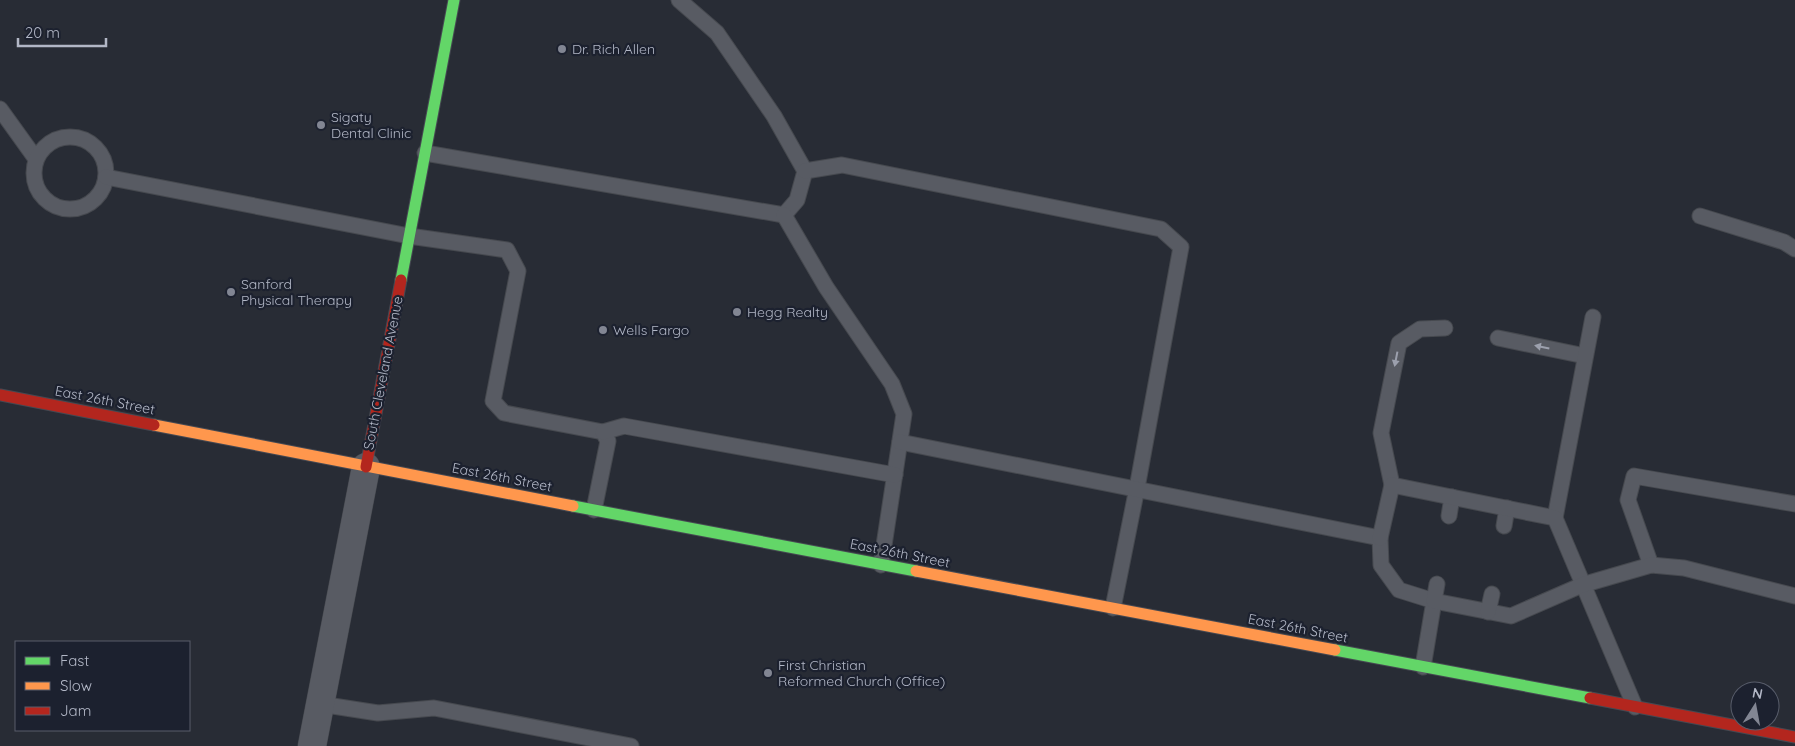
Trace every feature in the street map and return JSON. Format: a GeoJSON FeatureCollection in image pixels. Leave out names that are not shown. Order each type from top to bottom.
{"type":"FeatureCollection","features":[{"type":"Feature","properties":{"kind":"main road","name":"South Cleveland Avenue"},"geometry":{"type":"LineString","coordinates":[[366,467],[454,0]]}},
{"type":"Feature","properties":{"kind":"main road","name":"East 26th Street"},"geometry":{"type":"LineString","coordinates":[[0,395],[880,565],[1795,737]]}},
{"type":"Feature","properties":{"kind":"street","name":"South Cleveland Avenue"},"geometry":{"type":"LineString","coordinates":[[312,746],[366,467]]}},
{"type":"Feature","properties":{"kind":"lane"},"geometry":{"type":"LineString","coordinates":[[680,0],[717,33],[774,116],[805,170],[797,200],[784,215]]}},
{"type":"Feature","properties":{"kind":"lane"},"geometry":{"type":"LineString","coordinates":[[0,109],[36,159]]}},
{"type":"Feature","properties":{"kind":"lane"},"geometry":{"type":"LineString","coordinates":[[62,138],[84,140],[94,146],[102,155],[106,166],[103,189],[96,199],[85,206],[73,209],[61,208],[49,203],[40,195],[35,183],[36,159],[42,149],[51,142],[62,138]]}},
{"type":"Feature","properties":{"kind":"lane"},"geometry":{"type":"LineString","coordinates":[[425,152],[784,215],[826,287],[892,384],[904,414],[880,565]]}},
{"type":"Feature","properties":{"kind":"lane"},"geometry":{"type":"LineString","coordinates":[[805,170],[842,165],[1161,229],[1181,247],[1113,608]]}},
{"type":"Feature","properties":{"kind":"lane"},"geometry":{"type":"LineString","coordinates":[[106,177],[409,236],[507,250],[518,271],[493,401],[504,413],[603,432],[624,426],[895,475]]}},
{"type":"Feature","properties":{"kind":"lane"},"geometry":{"type":"LineString","coordinates":[[1700,216],[1784,242],[1795,249]]}},
{"type":"Feature","properties":{"kind":"lane"},"geometry":{"type":"LineString","coordinates":[[1593,317],[1555,518],[1635,707]]}},
{"type":"Feature","properties":{"kind":"lane"},"geometry":{"type":"LineString","coordinates":[[1444,328],[1420,329],[1399,343],[1381,432],[1392,484],[1380,538],[1381,565],[1399,590],[1434,601],[1511,616],[1582,585],[1651,565],[1684,568],[1795,596]]}},
{"type":"Feature","properties":{"kind":"lane"},"geometry":{"type":"LineString","coordinates":[[1498,338],[1585,356]]}},
{"type":"Feature","properties":{"kind":"lane"},"geometry":{"type":"LineString","coordinates":[[594,510],[608,441],[603,432]]}},
{"type":"Feature","properties":{"kind":"lane"},"geometry":{"type":"LineString","coordinates":[[900,442],[1380,538]]}},
{"type":"Feature","properties":{"kind":"lane"},"geometry":{"type":"LineString","coordinates":[[1651,565],[1628,500],[1634,476],[1795,504]]}},
{"type":"Feature","properties":{"kind":"lane"},"geometry":{"type":"LineString","coordinates":[[1392,484],[1555,518]]}},
{"type":"Feature","properties":{"kind":"lane"},"geometry":{"type":"LineString","coordinates":[[1450,516],[1452,497]]}},
{"type":"Feature","properties":{"kind":"lane"},"geometry":{"type":"LineString","coordinates":[[1504,526],[1507,508]]}},
{"type":"Feature","properties":{"kind":"lane"},"geometry":{"type":"LineString","coordinates":[[1423,667],[1437,584]]}},
{"type":"Feature","properties":{"kind":"lane"},"geometry":{"type":"LineString","coordinates":[[1488,612],[1492,594]]}},
{"type":"Feature","properties":{"kind":"lane"},"geometry":{"type":"LineString","coordinates":[[320,704],[378,713],[434,708],[631,746]]}},
{"type":"Feature","properties":{"kind":"traffic: fast"},"geometry":{"type":"LineString","coordinates":[[401,280],[454,0]]}},
{"type":"Feature","properties":{"kind":"traffic: fast"},"geometry":{"type":"LineString","coordinates":[[573,506],[916,571]]}},
{"type":"Feature","properties":{"kind":"traffic: fast"},"geometry":{"type":"LineString","coordinates":[[1335,650],[1590,698]]}},
{"type":"Feature","properties":{"kind":"traffic: slow"},"geometry":{"type":"LineString","coordinates":[[154,425],[573,506]]}},
{"type":"Feature","properties":{"kind":"traffic: slow"},"geometry":{"type":"LineString","coordinates":[[916,571],[1335,650]]}},
{"type":"Feature","properties":{"kind":"traffic: jam"},"geometry":{"type":"LineString","coordinates":[[366,467],[401,280]]}},
{"type":"Feature","properties":{"kind":"traffic: jam"},"geometry":{"type":"LineString","coordinates":[[0,395],[154,425]]}},
{"type":"Feature","properties":{"kind":"traffic: jam"},"geometry":{"type":"LineString","coordinates":[[1590,698],[1795,737]]}},
{"type":"Feature","properties":{"kind":"place","name":"Dr. Rich Allen"},"geometry":{"type":"Point","coordinates":[562,49]}},
{"type":"Feature","properties":{"kind":"place","name":"Sigaty Dental Clinic"},"geometry":{"type":"Point","coordinates":[321,125]}},
{"type":"Feature","properties":{"kind":"place","name":"Sanford Physical Therapy"},"geometry":{"type":"Point","coordinates":[231,292]}},
{"type":"Feature","properties":{"kind":"place","name":"Hegg Realty"},"geometry":{"type":"Point","coordinates":[737,312]}},
{"type":"Feature","properties":{"kind":"place","name":"Wells Fargo"},"geometry":{"type":"Point","coordinates":[603,330]}},
{"type":"Feature","properties":{"kind":"place","name":"First Christian Reformed Church (Office)"},"geometry":{"type":"Point","coordinates":[768,673]}}]}
